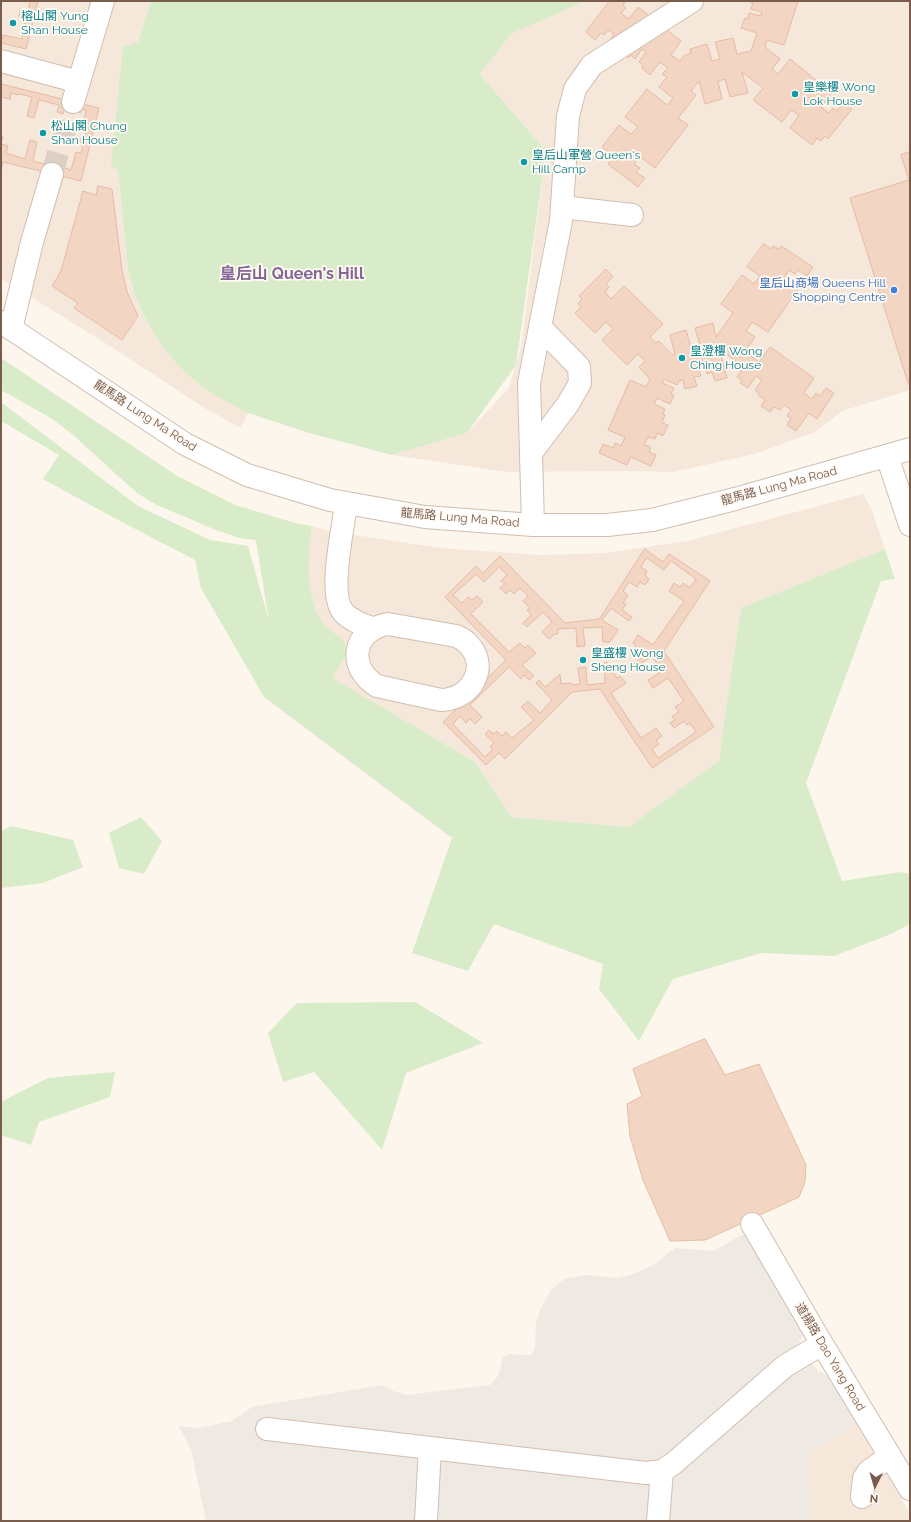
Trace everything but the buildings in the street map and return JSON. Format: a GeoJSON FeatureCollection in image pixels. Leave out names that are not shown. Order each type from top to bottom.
{"type":"FeatureCollection","features":[{"type":"Feature","properties":{"kind":"street"},"geometry":{"type":"LineString","coordinates":[[1,61],[76,92],[103,1]]}},
{"type":"Feature","properties":{"kind":"street"},"geometry":{"type":"LineString","coordinates":[[533,525],[529,383],[561,221],[568,116],[575,89],[592,65],[692,1]]}},
{"type":"Feature","properties":{"kind":"street"},"geometry":{"type":"LineString","coordinates":[[6,326],[52,174]]}},
{"type":"Feature","properties":{"kind":"street"},"geometry":{"type":"LineString","coordinates":[[562,207],[632,215]]}},
{"type":"Feature","properties":{"kind":"street","name":"龍馬路 Lung Ma Road"},"geometry":{"type":"LineString","coordinates":[[6,326],[185,444],[248,475],[330,500],[425,517],[533,525],[607,525],[652,520],[735,499],[910,449]]}},
{"type":"Feature","properties":{"kind":"street"},"geometry":{"type":"LineString","coordinates":[[531,453],[568,404],[580,383],[579,367],[540,327]]}},
{"type":"Feature","properties":{"kind":"street"},"geometry":{"type":"LineString","coordinates":[[887,456],[910,525]]}},
{"type":"Feature","properties":{"kind":"street"},"geometry":{"type":"LineString","coordinates":[[346,503],[335,582],[337,602],[344,614],[372,628],[388,624],[456,636],[465,641],[474,652],[477,665],[474,682],[464,694],[450,700],[441,700],[377,686],[369,681],[363,674],[357,658],[358,647],[362,638],[372,628]]}},
{"type":"Feature","properties":{"kind":"street","name":"道揚路 Dao Yang Road"},"geometry":{"type":"LineString","coordinates":[[752,1224],[822,1344],[910,1489]]}},
{"type":"Feature","properties":{"kind":"street"},"geometry":{"type":"LineString","coordinates":[[267,1429],[646,1473],[662,1471],[674,1463],[785,1366],[822,1344]]}},
{"type":"Feature","properties":{"kind":"street"},"geometry":{"type":"LineString","coordinates":[[426,1521],[430,1448]]}},
{"type":"Feature","properties":{"kind":"street"},"geometry":{"type":"LineString","coordinates":[[862,1497],[864,1478],[868,1472],[890,1456]]}},
{"type":"Feature","properties":{"kind":"street"},"geometry":{"type":"LineString","coordinates":[[658,1521],[662,1471]]}},
{"type":"Feature","properties":{"kind":"shaded area"},"geometry":{"type":"Polygon","coordinates":[[[1,1],[151,1],[138,42],[118,170],[128,269],[135,296],[161,345],[200,385],[223,400],[248,413],[241,428],[203,407],[99,339],[1,279],[1,1]]]}},
{"type":"Feature","properties":{"kind":"shaded area"},"geometry":{"type":"Polygon","coordinates":[[[583,1],[910,1],[910,390],[842,411],[815,432],[755,454],[673,472],[507,472],[392,455],[467,433],[509,388],[521,347],[546,151],[480,74],[511,34],[583,1]]]}},
{"type":"Feature","properties":{"kind":"shaded area"},"geometry":{"type":"Polygon","coordinates":[[[1,358],[177,476],[235,505],[295,523],[342,533],[440,548],[541,555],[606,553],[687,541],[863,494],[871,508],[885,549],[741,608],[723,728],[721,761],[629,827],[511,817],[475,762],[279,648],[270,627],[256,540],[240,538],[216,530],[157,505],[137,493],[72,434],[51,418],[1,390],[1,358]]]}},
{"type":"Feature","properties":{"kind":"shaded area"},"geometry":{"type":"Polygon","coordinates":[[[747,1232],[803,1327],[803,1335],[799,1341],[818,1372],[824,1373],[829,1379],[858,1423],[807,1453],[812,1521],[206,1521],[191,1449],[178,1426],[199,1428],[232,1421],[252,1407],[382,1385],[393,1391],[406,1395],[490,1385],[498,1376],[503,1357],[508,1354],[531,1355],[535,1348],[536,1324],[540,1310],[551,1290],[564,1279],[588,1275],[618,1278],[634,1274],[656,1263],[675,1248],[713,1251],[747,1232]]]}},
{"type":"Feature","properties":{"kind":"shaded area"},"geometry":{"type":"Polygon","coordinates":[[[858,1423],[875,1452],[873,1462],[879,1472],[888,1474],[910,1514],[910,1521],[811,1521],[807,1453],[858,1423]]]}},
{"type":"Feature","properties":{"kind":"green space"},"geometry":{"type":"Polygon","coordinates":[[[151,1],[585,1],[511,34],[480,74],[546,151],[516,365],[467,433],[392,455],[309,433],[248,413],[223,400],[200,385],[179,366],[161,345],[135,296],[128,269],[118,170],[111,165],[123,47],[138,42],[151,1]]]}},
{"type":"Feature","properties":{"kind":"green space"},"geometry":{"type":"Polygon","coordinates":[[[1,358],[177,476],[235,505],[295,523],[312,526],[309,550],[309,576],[313,602],[323,624],[339,637],[346,646],[347,654],[332,678],[475,762],[511,817],[629,827],[720,760],[723,728],[741,608],[885,549],[895,579],[881,581],[806,783],[842,881],[900,872],[910,874],[910,924],[891,934],[834,956],[761,953],[673,979],[639,1041],[599,989],[603,964],[494,924],[468,971],[412,953],[452,838],[264,697],[201,588],[195,560],[43,479],[59,455],[1,421],[1,402],[138,506],[210,540],[248,546],[269,621],[256,540],[240,538],[216,530],[157,505],[137,493],[72,434],[51,418],[1,390],[1,358]]]}},
{"type":"Feature","properties":{"kind":"green space"},"geometry":{"type":"Polygon","coordinates":[[[141,817],[162,841],[144,874],[119,868],[109,833],[141,817]]]}},
{"type":"Feature","properties":{"kind":"green space"},"geometry":{"type":"Polygon","coordinates":[[[11,826],[73,840],[83,867],[43,883],[1,888],[1,831],[11,826]]]}},
{"type":"Feature","properties":{"kind":"green space"},"geometry":{"type":"Polygon","coordinates":[[[415,1002],[483,1043],[406,1073],[382,1150],[314,1072],[283,1082],[268,1033],[297,1003],[415,1002]]]}},
{"type":"Feature","properties":{"kind":"green space"},"geometry":{"type":"Polygon","coordinates":[[[115,1072],[110,1097],[39,1122],[31,1145],[1,1135],[1,1102],[48,1078],[115,1072]]]}},
{"type":"Feature","properties":{"kind":"tunnel"},"geometry":{"type":"LineString","coordinates":[[52,174],[73,102]]}},
{"type":"Feature","properties":{"kind":"place","name":"榕山閣 Yung Shan House"},"geometry":{"type":"Point","coordinates":[13,23]}},
{"type":"Feature","properties":{"kind":"place","name":"皇樂樓 Wong Lok House"},"geometry":{"type":"Point","coordinates":[795,94]}},
{"type":"Feature","properties":{"kind":"place","name":"松山閣 Chung Shan House"},"geometry":{"type":"Point","coordinates":[43,133]}},
{"type":"Feature","properties":{"kind":"place","name":"皇后山軍營 Queen's Hill Camp"},"geometry":{"type":"Point","coordinates":[524,162]}},
{"type":"Feature","properties":{"kind":"place","name":"皇后山商場 Queens Hill Shopping Centre"},"geometry":{"type":"Point","coordinates":[894,290]}},
{"type":"Feature","properties":{"kind":"place","name":"皇澄樓 Wong Ching House"},"geometry":{"type":"Point","coordinates":[682,358]}},
{"type":"Feature","properties":{"kind":"place","name":"皇盛樓 Wong Sheng House"},"geometry":{"type":"Point","coordinates":[583,660]}},
{"type":"Feature","properties":{"kind":"district","name":"皇后山 Queen's Hill"},"geometry":{"type":"Point","coordinates":[292,274]}}]}
